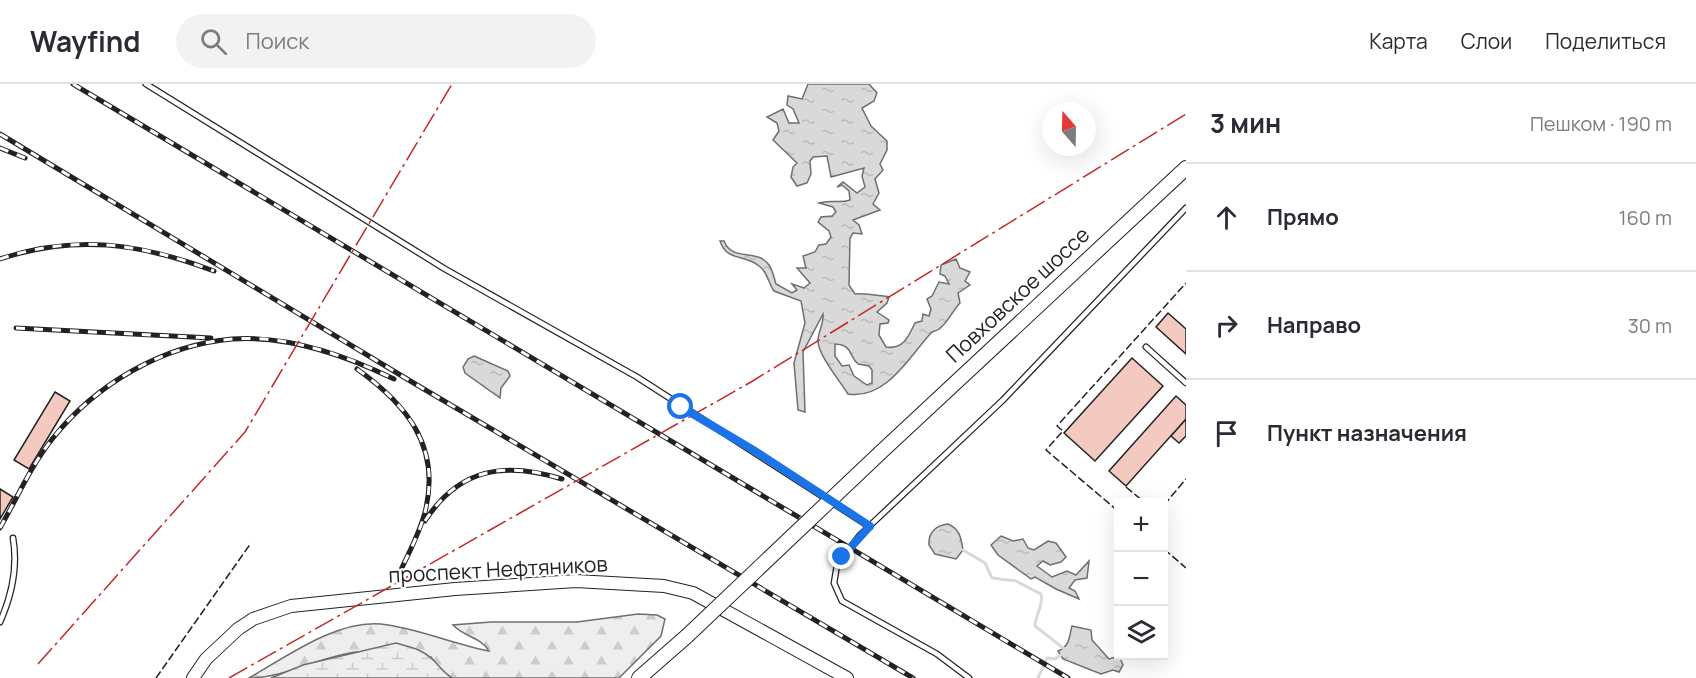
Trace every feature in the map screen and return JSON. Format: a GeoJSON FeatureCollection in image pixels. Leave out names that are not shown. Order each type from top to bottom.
{"type":"FeatureCollection","features":[{"type":"Feature","properties":{"kind":"main road","name":"Повховское шоссе"},"geometry":{"type":"LineString","coordinates":[[639,678],[687,636],[1186,168]]}},
{"type":"Feature","properties":{"kind":"main road","name":"проспект Нефтяников"},"geometry":{"type":"LineString","coordinates":[[193,678],[206,659],[238,629],[253,619],[291,606],[444,590],[576,581],[664,586],[693,593],[847,678]]}},
{"type":"Feature","properties":{"kind":"lane"},"geometry":{"type":"LineString","coordinates":[[146,84],[445,269],[637,377],[870,526]]}},
{"type":"Feature","properties":{"kind":"lane"},"geometry":{"type":"LineString","coordinates":[[969,678],[937,654],[850,607],[836,593],[834,574],[837,565],[870,526],[1003,400],[1186,208]]}},
{"type":"Feature","properties":{"kind":"lane"},"geometry":{"type":"LineString","coordinates":[[1146,347],[1186,383]]}},
{"type":"Feature","properties":{"kind":"lane"},"geometry":{"type":"LineString","coordinates":[[0,622],[7,607],[15,567],[13,538]]}},
{"type":"Feature","properties":{"kind":"green space"},"geometry":{"type":"Polygon","coordinates":[[[638,614],[657,615],[665,619],[661,636],[619,678],[452,678],[440,669],[431,657],[384,652],[357,652],[343,654],[289,671],[249,678],[329,634],[364,624],[381,624],[422,632],[489,651],[482,643],[453,625],[491,622],[577,622],[638,614]]]}},
{"type":"Feature","properties":{"kind":"green space"},"geometry":{"type":"Polygon","coordinates":[[[396,643],[423,652],[452,678],[271,678],[303,665],[396,643]]]}},
{"type":"Feature","properties":{"kind":"water"},"geometry":{"type":"Polygon","coordinates":[[[808,84],[869,84],[877,93],[874,101],[862,108],[871,126],[887,141],[887,150],[880,164],[883,170],[875,179],[879,193],[873,204],[880,210],[853,220],[859,225],[862,234],[853,233],[850,238],[849,285],[855,294],[889,297],[887,303],[877,312],[889,320],[888,323],[880,324],[879,335],[886,347],[902,344],[915,323],[922,321],[923,314],[929,316],[931,309],[927,299],[932,296],[939,282],[949,284],[945,276],[940,274],[941,265],[956,259],[960,268],[970,272],[965,281],[970,285],[958,293],[960,303],[945,324],[931,333],[885,384],[862,394],[848,394],[819,347],[823,314],[803,352],[805,412],[798,410],[794,363],[805,323],[801,301],[774,291],[762,268],[754,262],[727,252],[720,241],[724,241],[733,251],[764,260],[770,267],[776,284],[792,293],[797,290],[792,284],[804,288],[810,283],[797,268],[806,268],[803,256],[815,252],[819,245],[826,244],[831,237],[829,231],[818,222],[821,217],[832,216],[836,212],[833,207],[819,203],[850,200],[849,191],[842,185],[837,187],[843,182],[857,193],[865,187],[862,176],[864,168],[831,177],[827,156],[813,157],[810,161],[811,174],[807,183],[797,186],[791,177],[793,167],[797,163],[773,140],[779,131],[777,123],[767,117],[783,109],[789,123],[799,123],[793,109],[787,105],[788,96],[802,99],[808,84]],[[835,344],[835,356],[842,366],[849,365],[854,376],[867,385],[872,383],[872,370],[869,366],[858,364],[848,348],[835,344]]]}},
{"type":"Feature","properties":{"kind":"water"},"geometry":{"type":"Polygon","coordinates":[[[474,356],[508,371],[510,376],[501,388],[500,398],[465,373],[463,367],[468,359],[474,356]]]}},
{"type":"Feature","properties":{"kind":"water"},"geometry":{"type":"Polygon","coordinates":[[[948,524],[957,531],[962,542],[963,550],[956,559],[935,554],[929,545],[930,536],[934,530],[948,524]]]}},
{"type":"Feature","properties":{"kind":"water"},"geometry":{"type":"Polygon","coordinates":[[[1001,536],[1013,541],[1023,539],[1028,548],[1034,550],[1048,541],[1056,543],[1066,557],[1061,562],[1050,565],[1043,561],[1037,566],[1052,577],[1067,571],[1076,575],[1089,561],[1087,578],[1075,580],[1069,588],[1075,591],[1079,599],[1035,577],[1031,579],[998,555],[991,545],[1001,536]]]}},
{"type":"Feature","properties":{"kind":"water"},"geometry":{"type":"Polygon","coordinates":[[[1072,626],[1091,630],[1092,640],[1109,659],[1114,658],[1114,660],[1121,660],[1123,665],[1119,672],[1113,670],[1101,674],[1063,659],[1058,651],[1067,644],[1072,626]]]}},
{"type":"Feature","properties":{"kind":"building"},"geometry":{"type":"Polygon","coordinates":[[[1168,313],[1186,329],[1186,354],[1156,327],[1168,313]]]}},
{"type":"Feature","properties":{"kind":"building"},"geometry":{"type":"Polygon","coordinates":[[[1132,358],[1163,386],[1095,461],[1064,433],[1132,358]]]}},
{"type":"Feature","properties":{"kind":"building"},"geometry":{"type":"Polygon","coordinates":[[[55,392],[70,401],[29,469],[14,460],[55,392]]]}},
{"type":"Feature","properties":{"kind":"building"},"geometry":{"type":"Polygon","coordinates":[[[1176,396],[1186,405],[1186,419],[1126,486],[1109,471],[1176,396]]]}},
{"type":"Feature","properties":{"kind":"building"},"geometry":{"type":"Polygon","coordinates":[[[1186,419],[1186,436],[1179,443],[1171,436],[1186,419]]]}},
{"type":"Feature","properties":{"kind":"building"},"geometry":{"type":"Polygon","coordinates":[[[0,489],[13,497],[0,519],[0,489]]]}},
{"type":"Feature","properties":{"kind":"waterway"},"geometry":{"type":"LineString","coordinates":[[963,550],[985,563],[992,578],[1016,581],[1041,594],[1035,626],[1067,651],[1055,659],[1047,658],[1038,678]]}},
{"type":"Feature","properties":{"kind":"railway"},"geometry":{"type":"LineString","coordinates":[[73,84],[1068,678]]}},
{"type":"Feature","properties":{"kind":"railway"},"geometry":{"type":"LineString","coordinates":[[0,134],[412,382],[913,678]]}},
{"type":"Feature","properties":{"kind":"railway"},"geometry":{"type":"LineString","coordinates":[[0,148],[25,158]]}},
{"type":"Feature","properties":{"kind":"railway"},"geometry":{"type":"LineString","coordinates":[[0,259],[55,246],[107,245],[160,254],[214,271]]}},
{"type":"Feature","properties":{"kind":"railway"},"geometry":{"type":"LineString","coordinates":[[16,328],[211,338]]}},
{"type":"Feature","properties":{"kind":"railway"},"geometry":{"type":"LineString","coordinates":[[0,528],[38,459],[70,418],[89,401],[133,370],[181,349],[232,339],[274,340],[316,348],[394,379]]}},
{"type":"Feature","properties":{"kind":"railway"},"geometry":{"type":"LineString","coordinates":[[357,369],[375,382],[404,412],[415,428],[428,465],[429,485],[424,517],[400,572]]}},
{"type":"Feature","properties":{"kind":"railway"},"geometry":{"type":"LineString","coordinates":[[425,521],[438,503],[453,490],[485,473],[503,470],[521,471],[541,473],[562,479]]}},
{"type":"Feature","properties":{"kind":"fence"},"geometry":{"type":"LineString","coordinates":[[1114,508],[1046,450],[1063,431],[1057,426],[1186,283]]}},
{"type":"Feature","properties":{"kind":"fence"},"geometry":{"type":"LineString","coordinates":[[1168,500],[1186,479]]}},
{"type":"Feature","properties":{"kind":"fence"},"geometry":{"type":"LineString","coordinates":[[1126,487],[1139,498]]}},
{"type":"Feature","properties":{"kind":"fence"},"geometry":{"type":"LineString","coordinates":[[156,678],[251,543]]}},
{"type":"Feature","properties":{"kind":"fence"},"geometry":{"type":"LineString","coordinates":[[1167,552],[1186,568]]}},
{"type":"Feature","properties":{"kind":"power"},"geometry":{"type":"LineString","coordinates":[[38,664],[245,432],[452,84]]}},
{"type":"Feature","properties":{"kind":"power"},"geometry":{"type":"LineString","coordinates":[[229,678],[751,382],[1186,114]]}},
{"type":"Feature","properties":{"kind":"route"},"geometry":{"type":"LineString","coordinates":[[681,407],[755,451],[870,526],[842,557]]}}]}
